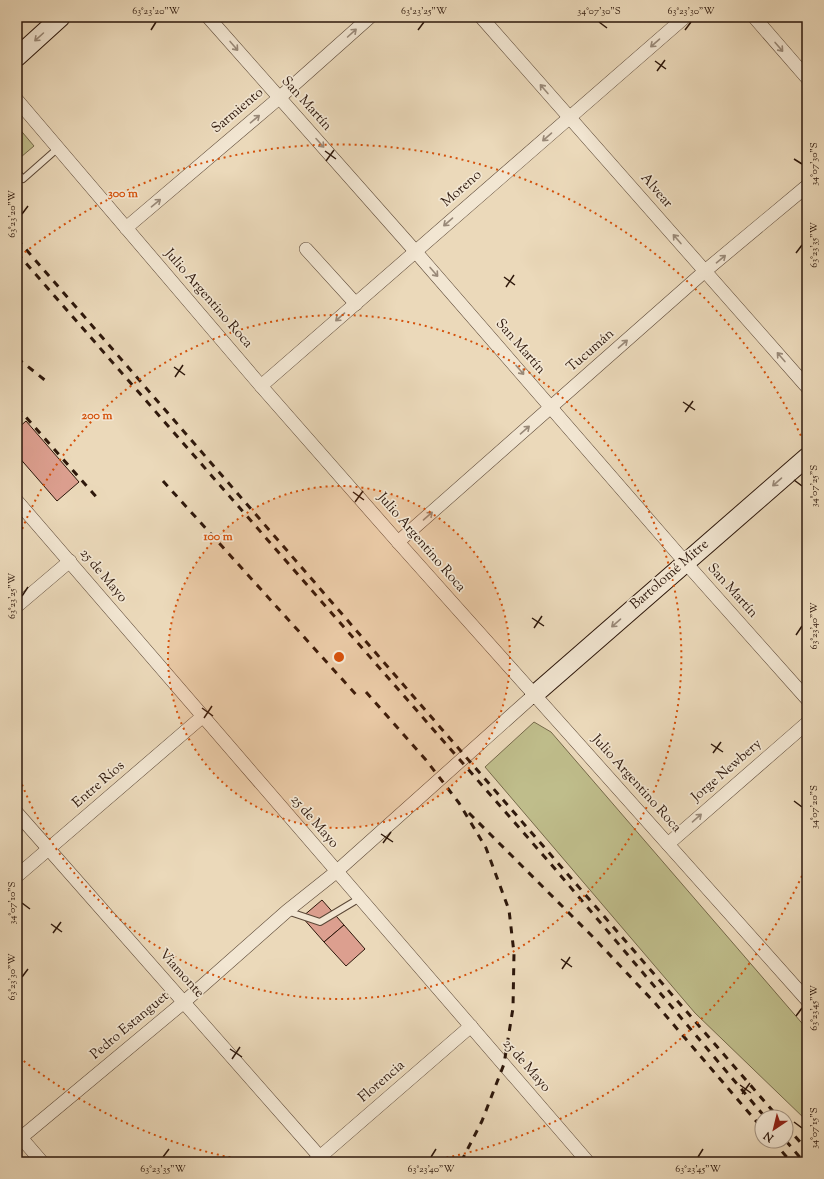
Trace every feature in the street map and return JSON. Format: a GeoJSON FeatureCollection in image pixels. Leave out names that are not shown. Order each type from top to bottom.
{"type":"FeatureCollection","features":[{"type":"Feature","properties":{"kind":"main road"},"geometry":{"type":"LineString","coordinates":[[17,57],[61,17]]}},
{"type":"Feature","properties":{"kind":"main road","name":"Bartolomé Mitre"},"geometry":{"type":"LineString","coordinates":[[534,695],[807,457]]}},
{"type":"Feature","properties":{"kind":"street","name":"San Martín"},"geometry":{"type":"LineString","coordinates":[[208,17],[552,407],[685,562],[807,699]]}},
{"type":"Feature","properties":{"kind":"street","name":"Sarmiento"},"geometry":{"type":"LineString","coordinates":[[126,228],[279,98],[370,17]]}},
{"type":"Feature","properties":{"kind":"street","name":"Alvear"},"geometry":{"type":"LineString","coordinates":[[481,17],[807,387]]}},
{"type":"Feature","properties":{"kind":"street","name":"Moreno"},"geometry":{"type":"LineString","coordinates":[[261,386],[685,17]]}},
{"type":"Feature","properties":{"kind":"street"},"geometry":{"type":"LineString","coordinates":[[754,17],[807,78]]}},
{"type":"Feature","properties":{"kind":"street","name":"Julio Argentino Roca"},"geometry":{"type":"LineString","coordinates":[[17,100],[57,149],[261,386],[534,695],[807,1000]]}},
{"type":"Feature","properties":{"kind":"street","name":"Tucumán"},"geometry":{"type":"LineString","coordinates":[[398,542],[705,271],[807,186]]}},
{"type":"Feature","properties":{"kind":"street"},"geometry":{"type":"LineString","coordinates":[[306,249],[356,304]]}},
{"type":"Feature","properties":{"kind":"street","name":"25 de Mayo"},"geometry":{"type":"LineString","coordinates":[[17,501],[70,561],[202,717],[588,1162]]}},
{"type":"Feature","properties":{"kind":"street"},"geometry":{"type":"LineString","coordinates":[[17,606],[70,561]]}},
{"type":"Feature","properties":{"kind":"street","name":"Pedro Estanguet"},"geometry":{"type":"LineString","coordinates":[[18,1137],[184,1002],[287,911],[336,872],[534,695]]}},
{"type":"Feature","properties":{"kind":"street","name":"Entre Ríos"},"geometry":{"type":"LineString","coordinates":[[17,876],[202,717]]}},
{"type":"Feature","properties":{"kind":"street","name":"Jorge Newbery"},"geometry":{"type":"LineString","coordinates":[[668,844],[807,723]]}},
{"type":"Feature","properties":{"kind":"street","name":"Viamonte"},"geometry":{"type":"LineString","coordinates":[[17,813],[48,850],[184,1002],[317,1159]]}},
{"type":"Feature","properties":{"kind":"street","name":"Florencia"},"geometry":{"type":"LineString","coordinates":[[317,1159],[471,1026]]}},
{"type":"Feature","properties":{"kind":"street"},"geometry":{"type":"LineString","coordinates":[[18,1137],[42,1162]]}},
{"type":"Feature","properties":{"kind":"lane"},"geometry":{"type":"LineString","coordinates":[[17,172],[23,179],[57,149]]}},
{"type":"Feature","properties":{"kind":"lane"},"geometry":{"type":"LineString","coordinates":[[287,911],[320,922],[360,898]]}},
{"type":"Feature","properties":{"kind":"shaded area"},"geometry":{"type":"Polygon","coordinates":[[[17,126],[34,146],[21,157],[17,153],[17,126]]]}},
{"type":"Feature","properties":{"kind":"shaded area"},"geometry":{"type":"Polygon","coordinates":[[[534,722],[551,732],[807,1029],[807,1121],[695,1013],[485,767],[534,722]]]}},
{"type":"Feature","properties":{"kind":"building"},"geometry":{"type":"Polygon","coordinates":[[[26,421],[79,482],[57,501],[17,455],[17,429],[26,421]]]}},
{"type":"Feature","properties":{"kind":"building"},"geometry":{"type":"Polygon","coordinates":[[[322,900],[344,925],[324,942],[302,917],[322,900]]]}},
{"type":"Feature","properties":{"kind":"building"},"geometry":{"type":"Polygon","coordinates":[[[344,925],[365,949],[346,966],[324,942],[344,925]]]}},
{"type":"Feature","properties":{"kind":"railway"},"geometry":{"type":"LineString","coordinates":[[17,239],[771,1109]]}},
{"type":"Feature","properties":{"kind":"railway"},"geometry":{"type":"LineString","coordinates":[[17,253],[550,863],[758,1109]]}},
{"type":"Feature","properties":{"kind":"railway"},"geometry":{"type":"LineString","coordinates":[[17,358],[46,381]]}},
{"type":"Feature","properties":{"kind":"railway"},"geometry":{"type":"LineString","coordinates":[[17,407],[99,500]]}},
{"type":"Feature","properties":{"kind":"railway"},"geometry":{"type":"LineString","coordinates":[[163,481],[360,699]]}},
{"type":"Feature","properties":{"kind":"railway"},"geometry":{"type":"LineString","coordinates":[[366,692],[426,760],[459,803],[486,848],[509,910],[514,953],[513,1008],[504,1064],[482,1121],[461,1162]]}},
{"type":"Feature","properties":{"kind":"railway"},"geometry":{"type":"LineString","coordinates":[[469,813],[593,937],[655,1003],[754,1119]]}},
{"type":"Feature","properties":{"kind":"railway"},"geometry":{"type":"LineString","coordinates":[[794,1135],[807,1150]]}},
{"type":"Feature","properties":{"kind":"railway"},"geometry":{"type":"LineString","coordinates":[[780,1149],[791,1162]]}},
{"type":"Feature","properties":{"kind":"railway"},"geometry":{"type":"LineString","coordinates":[[793,1149],[804,1162]]}}]}
